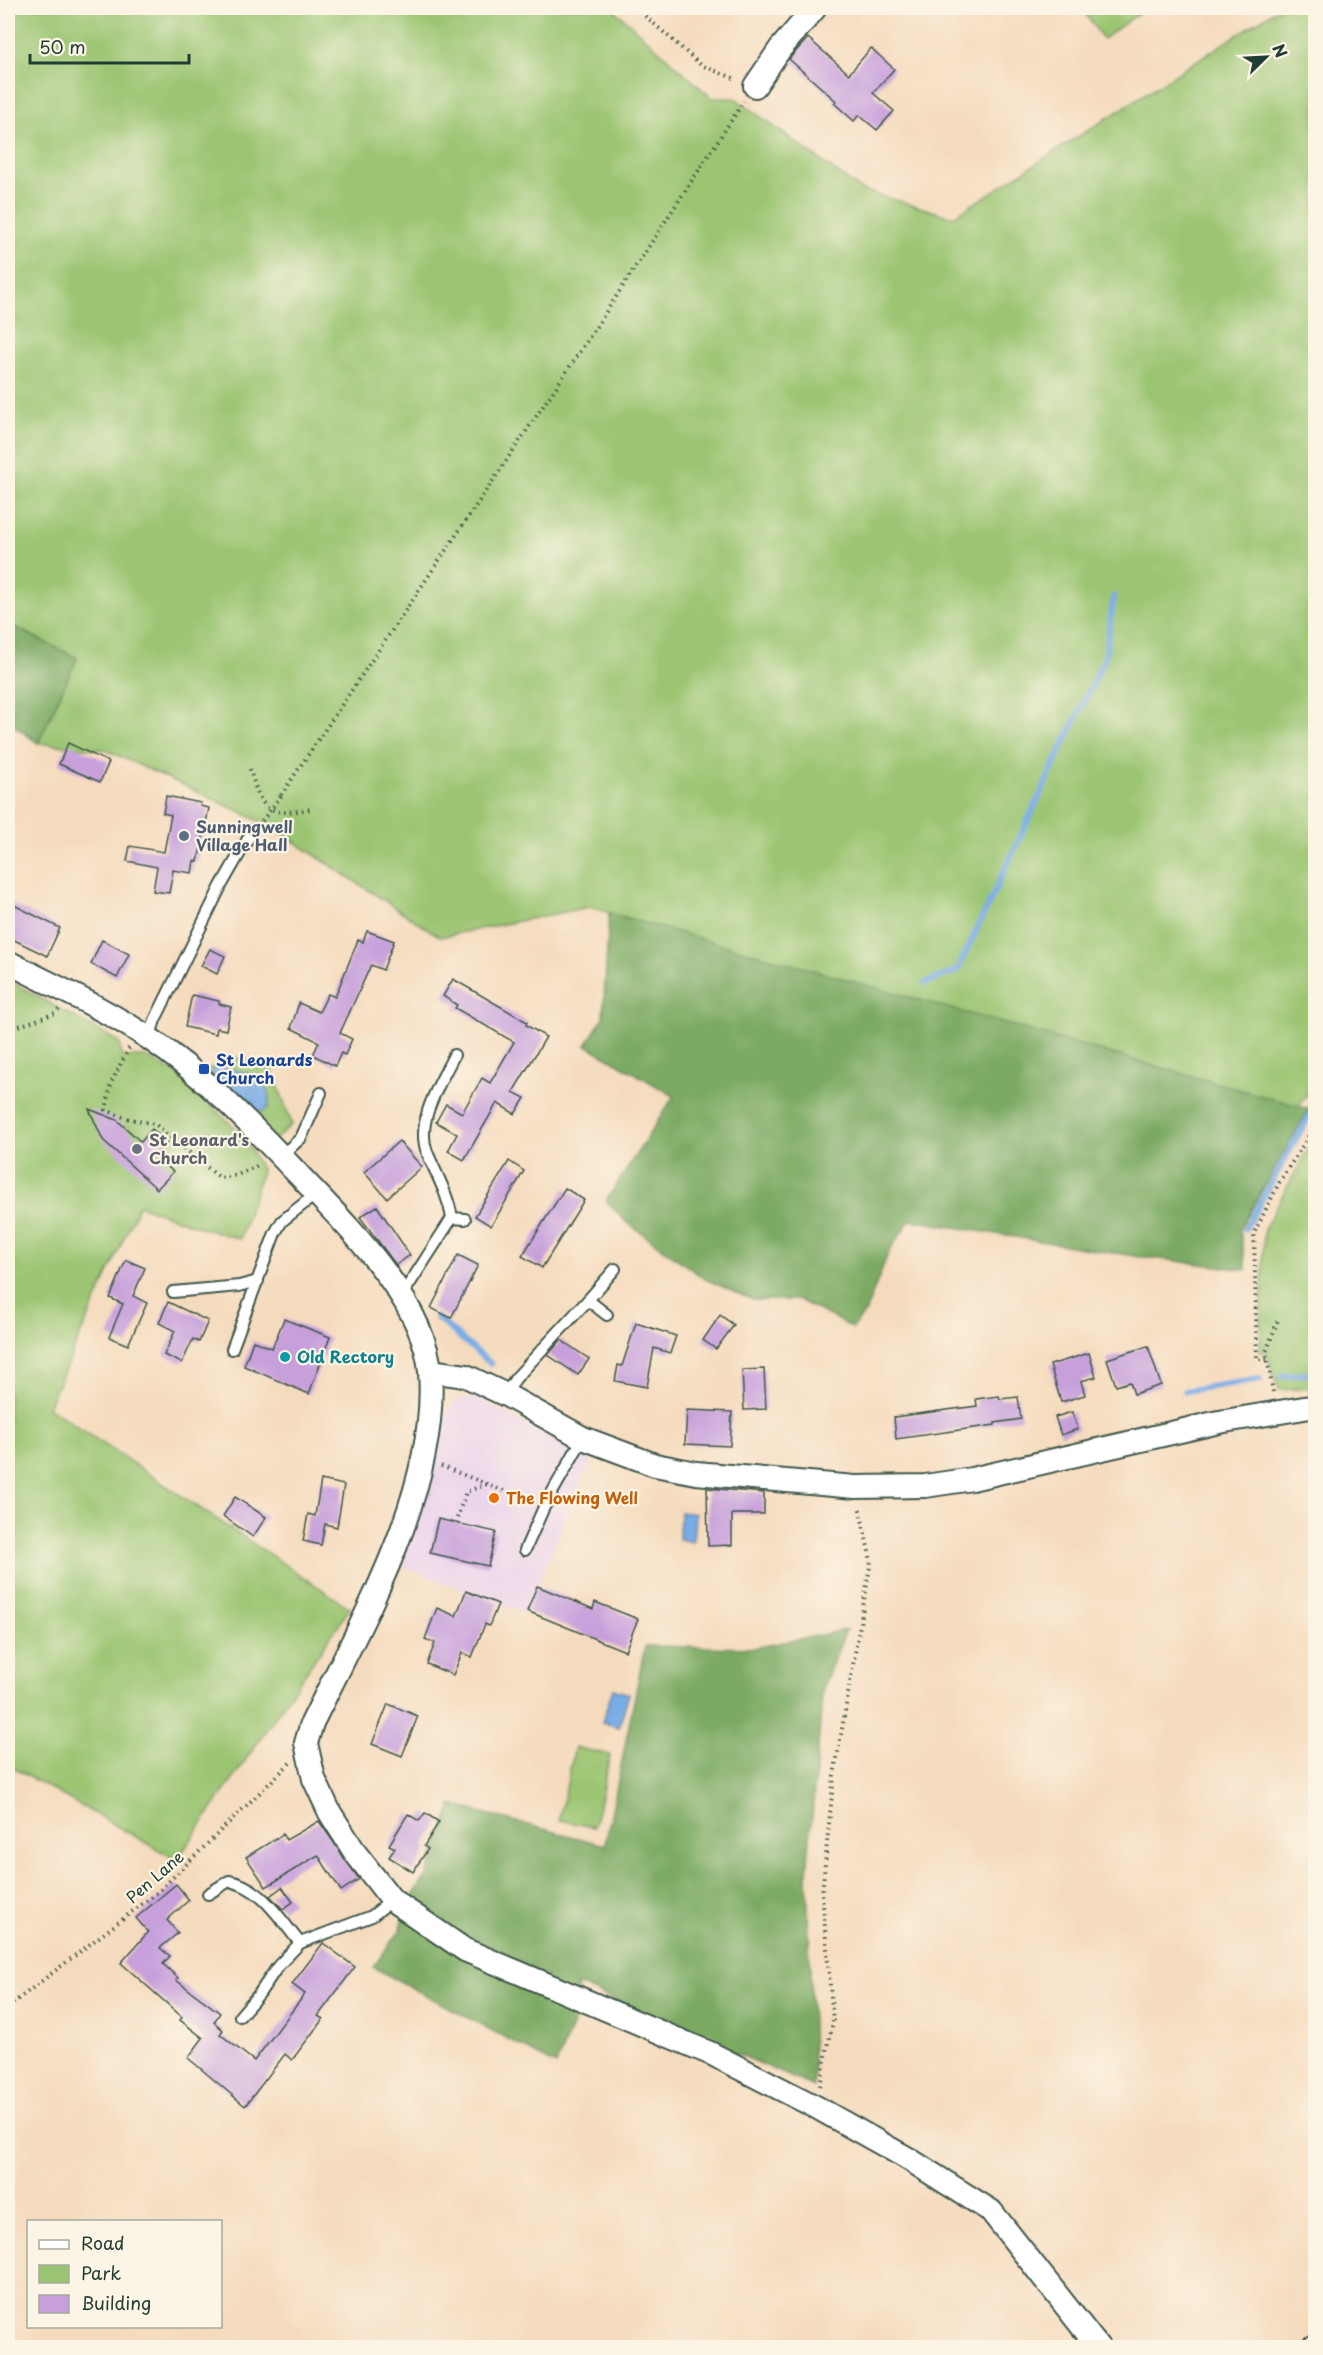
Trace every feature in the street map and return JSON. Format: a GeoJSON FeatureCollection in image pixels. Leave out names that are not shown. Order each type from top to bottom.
{"type":"FeatureCollection","features":[{"type":"Feature","properties":{"kind":"street"},"geometry":{"type":"LineString","coordinates":[[752,90],[780,50],[815,8]]}},
{"type":"Feature","properties":{"kind":"street"},"geometry":{"type":"LineString","coordinates":[[8,962],[143,1035],[204,1082],[277,1153],[369,1251],[401,1298],[423,1336],[430,1371],[430,1415],[424,1459],[386,1567],[312,1723],[306,1752],[314,1779],[330,1813],[356,1854],[392,1900],[465,1950],[712,2054],[816,2107],[907,2158],[991,2211],[1099,2348]]}},
{"type":"Feature","properties":{"kind":"street"},"geometry":{"type":"LineString","coordinates":[[430,1371],[466,1376],[506,1395],[583,1438],[655,1465],[696,1473],[855,1487],[925,1486],[972,1479],[1219,1422],[1277,1410],[1316,1406]]}},
{"type":"Feature","properties":{"kind":"street"},"geometry":{"type":"LineString","coordinates":[[1311,2348],[1316,2346]]}},
{"type":"Feature","properties":{"kind":"lane"},"geometry":{"type":"LineString","coordinates":[[143,1035],[155,1020],[221,886],[257,826]]}},
{"type":"Feature","properties":{"kind":"lane"},"geometry":{"type":"LineString","coordinates":[[401,1298],[452,1218],[449,1201],[426,1150],[424,1137],[426,1120],[454,1055]]}},
{"type":"Feature","properties":{"kind":"lane"},"geometry":{"type":"LineString","coordinates":[[277,1153],[301,1138],[321,1093]]}},
{"type":"Feature","properties":{"kind":"lane"},"geometry":{"type":"LineString","coordinates":[[232,1349],[282,1221],[316,1194]]}},
{"type":"Feature","properties":{"kind":"lane"},"geometry":{"type":"LineString","coordinates":[[452,1218],[465,1219]]}},
{"type":"Feature","properties":{"kind":"lane"},"geometry":{"type":"LineString","coordinates":[[506,1395],[515,1379],[615,1269]]}},
{"type":"Feature","properties":{"kind":"lane"},"geometry":{"type":"LineString","coordinates":[[173,1292],[239,1286],[258,1281]]}},
{"type":"Feature","properties":{"kind":"lane"},"geometry":{"type":"LineString","coordinates":[[588,1300],[607,1316]]}},
{"type":"Feature","properties":{"kind":"lane"},"geometry":{"type":"LineString","coordinates":[[525,1550],[544,1507],[583,1438]]}},
{"type":"Feature","properties":{"kind":"lane"},"geometry":{"type":"LineString","coordinates":[[208,1894],[229,1881],[243,1883],[254,1890],[300,1943]]}},
{"type":"Feature","properties":{"kind":"lane"},"geometry":{"type":"LineString","coordinates":[[240,2016],[259,1994],[278,1966],[300,1943],[372,1916],[392,1900]]}},
{"type":"Feature","properties":{"kind":"path"},"geometry":{"type":"LineString","coordinates":[[257,826],[281,795],[587,342],[752,90],[701,65],[636,8]]}},
{"type":"Feature","properties":{"kind":"path"},"geometry":{"type":"LineString","coordinates":[[250,769],[256,792],[271,809],[283,814],[310,809]]}},
{"type":"Feature","properties":{"kind":"path"},"geometry":{"type":"LineString","coordinates":[[8,1030],[56,1013],[69,994]]}},
{"type":"Feature","properties":{"kind":"path"},"geometry":{"type":"LineString","coordinates":[[143,1035],[111,1083],[106,1110],[125,1118],[155,1124],[220,1178],[237,1175],[259,1165],[277,1153]]}},
{"type":"Feature","properties":{"kind":"path"},"geometry":{"type":"LineString","coordinates":[[1267,1359],[1257,1359],[1254,1233],[1279,1183],[1316,1124]]}},
{"type":"Feature","properties":{"kind":"path"},"geometry":{"type":"LineString","coordinates":[[1273,1395],[1266,1352],[1279,1317]]}},
{"type":"Feature","properties":{"kind":"path"},"geometry":{"type":"LineString","coordinates":[[424,1459],[544,1507]]}},
{"type":"Feature","properties":{"kind":"path"},"geometry":{"type":"LineString","coordinates":[[457,1518],[466,1492],[488,1484]]}},
{"type":"Feature","properties":{"kind":"path"},"geometry":{"type":"LineString","coordinates":[[816,2107],[833,2021],[822,1893],[834,1775],[871,1561],[855,1487]]}},
{"type":"Feature","properties":{"kind":"path","name":"Pen Lane"},"geometry":{"type":"LineString","coordinates":[[8,2007],[159,1891],[289,1763],[306,1752]]}},
{"type":"Feature","properties":{"kind":"shaded area"},"geometry":{"type":"Polygon","coordinates":[[[474,1396],[591,1461],[525,1613],[398,1565],[448,1410],[457,1400],[474,1396]]]}},
{"type":"Feature","properties":{"kind":"green space"},"geometry":{"type":"Polygon","coordinates":[[[8,8],[612,8],[712,98],[735,98],[861,190],[953,217],[1279,8],[1315,8],[1316,1082],[1296,1110],[589,907],[440,937],[275,829],[237,810],[106,750],[38,743],[77,658],[8,624],[8,8]]]}},
{"type":"Feature","properties":{"kind":"green space"},"geometry":{"type":"Polygon","coordinates":[[[1081,8],[1146,8],[1103,39],[1081,8]]]}},
{"type":"Feature","properties":{"kind":"green space"},"geometry":{"type":"Polygon","coordinates":[[[8,624],[77,658],[38,743],[8,721],[8,624]]]}},
{"type":"Feature","properties":{"kind":"green space"},"geometry":{"type":"Polygon","coordinates":[[[609,913],[1309,1109],[1240,1229],[1246,1270],[1113,1253],[910,1220],[889,1251],[866,1311],[853,1328],[799,1300],[753,1300],[705,1279],[624,1220],[606,1201],[674,1096],[586,1045],[603,1018],[609,913]]]}},
{"type":"Feature","properties":{"kind":"green space"},"geometry":{"type":"Polygon","coordinates":[[[8,980],[119,1042],[122,1057],[146,1057],[173,1071],[243,1135],[262,1171],[240,1239],[139,1205],[48,1407],[350,1608],[177,1860],[8,1765],[8,980]]]}},
{"type":"Feature","properties":{"kind":"green space"},"geometry":{"type":"Polygon","coordinates":[[[239,1057],[272,1069],[292,1124],[275,1140],[205,1070],[239,1057]]]}},
{"type":"Feature","properties":{"kind":"green space"},"geometry":{"type":"Polygon","coordinates":[[[1315,1137],[1315,1388],[1279,1390],[1266,1352],[1260,1352],[1264,1229],[1315,1137]]]}},
{"type":"Feature","properties":{"kind":"green space"},"geometry":{"type":"Polygon","coordinates":[[[846,1630],[823,1687],[807,1874],[814,2087],[577,1984],[579,2010],[556,2065],[373,1967],[400,1931],[408,1903],[426,1877],[452,1805],[605,1845],[645,1646],[754,1648],[846,1630]]]}},
{"type":"Feature","properties":{"kind":"green space"},"geometry":{"type":"Polygon","coordinates":[[[575,1747],[610,1755],[594,1827],[559,1820],[575,1747]]]}},
{"type":"Feature","properties":{"kind":"water"},"geometry":{"type":"Polygon","coordinates":[[[215,1067],[245,1072],[261,1081],[269,1097],[268,1108],[261,1112],[241,1101],[212,1074],[215,1067]]]}},
{"type":"Feature","properties":{"kind":"water"},"geometry":{"type":"Polygon","coordinates":[[[680,1512],[695,1514],[693,1542],[679,1539],[680,1512]]]}},
{"type":"Feature","properties":{"kind":"water"},"geometry":{"type":"Polygon","coordinates":[[[613,1689],[629,1694],[619,1727],[602,1722],[613,1689]]]}},
{"type":"Feature","properties":{"kind":"building"},"geometry":{"type":"Polygon","coordinates":[[[808,38],[849,74],[871,48],[894,69],[873,93],[894,111],[877,130],[859,115],[854,121],[834,103],[836,101],[789,59],[808,38]]]}},
{"type":"Feature","properties":{"kind":"building"},"geometry":{"type":"Polygon","coordinates":[[[68,743],[109,762],[100,782],[59,764],[68,743]]]}},
{"type":"Feature","properties":{"kind":"building","name":"Sunningwell Village Hall"},"geometry":{"type":"Polygon","coordinates":[[[166,796],[201,803],[200,806],[209,808],[198,862],[194,861],[192,873],[173,870],[169,893],[153,891],[157,867],[127,861],[130,846],[164,852],[171,815],[163,813],[166,796]]]}},
{"type":"Feature","properties":{"kind":"building"},"geometry":{"type":"Polygon","coordinates":[[[8,902],[60,928],[47,956],[8,937],[8,902]]]}},
{"type":"Feature","properties":{"kind":"building"},"geometry":{"type":"Polygon","coordinates":[[[367,931],[394,941],[383,970],[371,965],[340,1033],[352,1039],[345,1055],[341,1053],[335,1066],[313,1055],[319,1042],[291,1028],[299,1003],[319,1012],[328,994],[335,997],[358,940],[363,942],[367,931]]]}},
{"type":"Feature","properties":{"kind":"building"},"geometry":{"type":"Polygon","coordinates":[[[102,940],[129,954],[117,978],[91,964],[102,940]]]}},
{"type":"Feature","properties":{"kind":"building"},"geometry":{"type":"Polygon","coordinates":[[[210,949],[225,956],[217,974],[201,966],[210,949]]]}},
{"type":"Feature","properties":{"kind":"building"},"geometry":{"type":"Polygon","coordinates":[[[453,979],[527,1022],[526,1025],[546,1037],[513,1092],[525,1098],[515,1114],[497,1103],[464,1160],[448,1151],[457,1134],[436,1122],[446,1104],[462,1113],[482,1078],[490,1083],[514,1042],[455,1008],[457,1005],[443,996],[453,979]]]}},
{"type":"Feature","properties":{"kind":"building"},"geometry":{"type":"Polygon","coordinates":[[[192,995],[219,1001],[219,1004],[231,1007],[226,1030],[217,1028],[216,1034],[185,1027],[192,995]]]}},
{"type":"Feature","properties":{"kind":"building","name":"St Leonard's Church"},"geometry":{"type":"Polygon","coordinates":[[[89,1109],[117,1120],[141,1142],[152,1129],[167,1143],[156,1155],[173,1172],[157,1189],[103,1140],[89,1109]]]}},
{"type":"Feature","properties":{"kind":"building"},"geometry":{"type":"Polygon","coordinates":[[[399,1141],[422,1167],[387,1198],[364,1172],[399,1141]]]}},
{"type":"Feature","properties":{"kind":"building"},"geometry":{"type":"Polygon","coordinates":[[[509,1161],[524,1171],[491,1226],[475,1216],[509,1161]]]}},
{"type":"Feature","properties":{"kind":"building"},"geometry":{"type":"Polygon","coordinates":[[[565,1188],[584,1200],[542,1268],[522,1256],[565,1188]]]}},
{"type":"Feature","properties":{"kind":"building"},"geometry":{"type":"Polygon","coordinates":[[[377,1206],[410,1255],[396,1265],[360,1217],[377,1206]]]}},
{"type":"Feature","properties":{"kind":"building"},"geometry":{"type":"Polygon","coordinates":[[[458,1255],[478,1265],[451,1318],[431,1308],[458,1255]]]}},
{"type":"Feature","properties":{"kind":"building"},"geometry":{"type":"Polygon","coordinates":[[[126,1260],[145,1268],[133,1296],[147,1303],[128,1345],[109,1337],[123,1304],[110,1298],[126,1260]]]}},
{"type":"Feature","properties":{"kind":"building"},"geometry":{"type":"Polygon","coordinates":[[[168,1302],[208,1321],[199,1342],[193,1339],[182,1363],[164,1355],[175,1331],[159,1323],[168,1302]]]}},
{"type":"Feature","properties":{"kind":"building"},"geometry":{"type":"Polygon","coordinates":[[[720,1315],[734,1325],[716,1349],[703,1340],[720,1315]]]}},
{"type":"Feature","properties":{"kind":"building","name":"Old Rectory"},"geometry":{"type":"Polygon","coordinates":[[[284,1319],[330,1337],[309,1394],[244,1366],[253,1341],[272,1348],[284,1319]]]}},
{"type":"Feature","properties":{"kind":"building"},"geometry":{"type":"Polygon","coordinates":[[[636,1323],[676,1336],[670,1353],[654,1348],[647,1387],[615,1381],[618,1365],[622,1366],[636,1323]]]}},
{"type":"Feature","properties":{"kind":"building"},"geometry":{"type":"Polygon","coordinates":[[[561,1340],[589,1359],[578,1375],[548,1355],[561,1340]]]}},
{"type":"Feature","properties":{"kind":"building"},"geometry":{"type":"Polygon","coordinates":[[[1148,1346],[1161,1385],[1134,1394],[1130,1382],[1116,1386],[1107,1359],[1148,1346]]]}},
{"type":"Feature","properties":{"kind":"building"},"geometry":{"type":"Polygon","coordinates":[[[1089,1353],[1096,1377],[1081,1381],[1085,1395],[1061,1402],[1050,1365],[1089,1353]]]}},
{"type":"Feature","properties":{"kind":"building"},"geometry":{"type":"Polygon","coordinates":[[[764,1369],[766,1409],[744,1410],[742,1370],[764,1369]]]}},
{"type":"Feature","properties":{"kind":"building"},"geometry":{"type":"Polygon","coordinates":[[[999,1396],[1000,1399],[1018,1397],[1021,1419],[995,1423],[995,1425],[896,1439],[894,1417],[977,1406],[976,1399],[999,1396]]]}},
{"type":"Feature","properties":{"kind":"building"},"geometry":{"type":"Polygon","coordinates":[[[687,1410],[732,1412],[730,1446],[685,1444],[687,1410]]]}},
{"type":"Feature","properties":{"kind":"building"},"geometry":{"type":"Polygon","coordinates":[[[1072,1412],[1078,1429],[1061,1435],[1055,1417],[1072,1412]]]}},
{"type":"Feature","properties":{"kind":"building"},"geometry":{"type":"Polygon","coordinates":[[[321,1480],[344,1485],[337,1527],[325,1524],[321,1545],[303,1541],[308,1514],[315,1516],[321,1480]]]}},
{"type":"Feature","properties":{"kind":"building"},"geometry":{"type":"Polygon","coordinates":[[[707,1488],[764,1493],[764,1514],[732,1514],[732,1545],[708,1546],[707,1488]]]}},
{"type":"Feature","properties":{"kind":"building"},"geometry":{"type":"Polygon","coordinates":[[[235,1497],[266,1517],[253,1537],[223,1516],[235,1497]]]}},
{"type":"Feature","properties":{"kind":"building"},"geometry":{"type":"Polygon","coordinates":[[[438,1519],[496,1532],[488,1566],[430,1553],[438,1519]]]}},
{"type":"Feature","properties":{"kind":"building"},"geometry":{"type":"Polygon","coordinates":[[[537,1586],[593,1609],[595,1602],[638,1619],[625,1651],[527,1611],[537,1586]]]}},
{"type":"Feature","properties":{"kind":"building"},"geometry":{"type":"Polygon","coordinates":[[[466,1591],[498,1604],[489,1626],[485,1624],[472,1657],[462,1653],[453,1675],[427,1664],[435,1643],[425,1639],[437,1608],[456,1616],[466,1591]]]}},
{"type":"Feature","properties":{"kind":"building"},"geometry":{"type":"Polygon","coordinates":[[[388,1704],[418,1716],[402,1756],[372,1744],[388,1704]]]}},
{"type":"Feature","properties":{"kind":"building"},"geometry":{"type":"Polygon","coordinates":[[[425,1813],[439,1822],[424,1846],[428,1849],[413,1872],[389,1857],[395,1848],[389,1845],[408,1814],[419,1821],[425,1813]]]}},
{"type":"Feature","properties":{"kind":"building"},"geometry":{"type":"Polygon","coordinates":[[[319,1821],[359,1879],[341,1891],[318,1855],[266,1887],[246,1857],[283,1834],[286,1840],[319,1821]]]}},
{"type":"Feature","properties":{"kind":"building"},"geometry":{"type":"Polygon","coordinates":[[[176,1884],[189,1900],[167,1920],[178,1933],[160,1948],[170,1956],[163,1964],[178,1978],[176,1980],[220,2013],[214,2022],[223,2030],[220,2034],[254,2061],[305,1994],[292,1984],[323,1943],[355,1967],[318,2016],[323,2019],[292,2060],[285,2054],[245,2106],[188,2058],[203,2038],[180,2020],[182,2017],[121,1963],[148,1932],[136,1918],[176,1884]]]}},
{"type":"Feature","properties":{"kind":"building"},"geometry":{"type":"Polygon","coordinates":[[[282,1887],[293,1902],[283,1909],[270,1896],[282,1887]]]}},
{"type":"Feature","properties":{"kind":"waterway"},"geometry":{"type":"LineString","coordinates":[[925,983],[957,971],[1105,657],[1114,596]]}},
{"type":"Feature","properties":{"kind":"waterway"},"geometry":{"type":"LineString","coordinates":[[1245,1229],[1316,1104]]}},
{"type":"Feature","properties":{"kind":"waterway"},"geometry":{"type":"LineString","coordinates":[[436,1317],[491,1364]]}},
{"type":"Feature","properties":{"kind":"waterway"},"geometry":{"type":"LineString","coordinates":[[1282,1376],[1316,1373]]}},
{"type":"Feature","properties":{"kind":"waterway"},"geometry":{"type":"LineString","coordinates":[[1185,1391],[1260,1379]]}},
{"type":"Feature","properties":{"kind":"place","name":"Sunningwell Village Hall"},"geometry":{"type":"Point","coordinates":[184,836]}},
{"type":"Feature","properties":{"kind":"place","name":"St Leonards Church"},"geometry":{"type":"Point","coordinates":[204,1069]}},
{"type":"Feature","properties":{"kind":"place","name":"St Leonard's Church"},"geometry":{"type":"Point","coordinates":[137,1149]}},
{"type":"Feature","properties":{"kind":"place","name":"Old Rectory"},"geometry":{"type":"Point","coordinates":[285,1357]}},
{"type":"Feature","properties":{"kind":"place","name":"The Flowing Well"},"geometry":{"type":"Point","coordinates":[494,1498]}}]}
